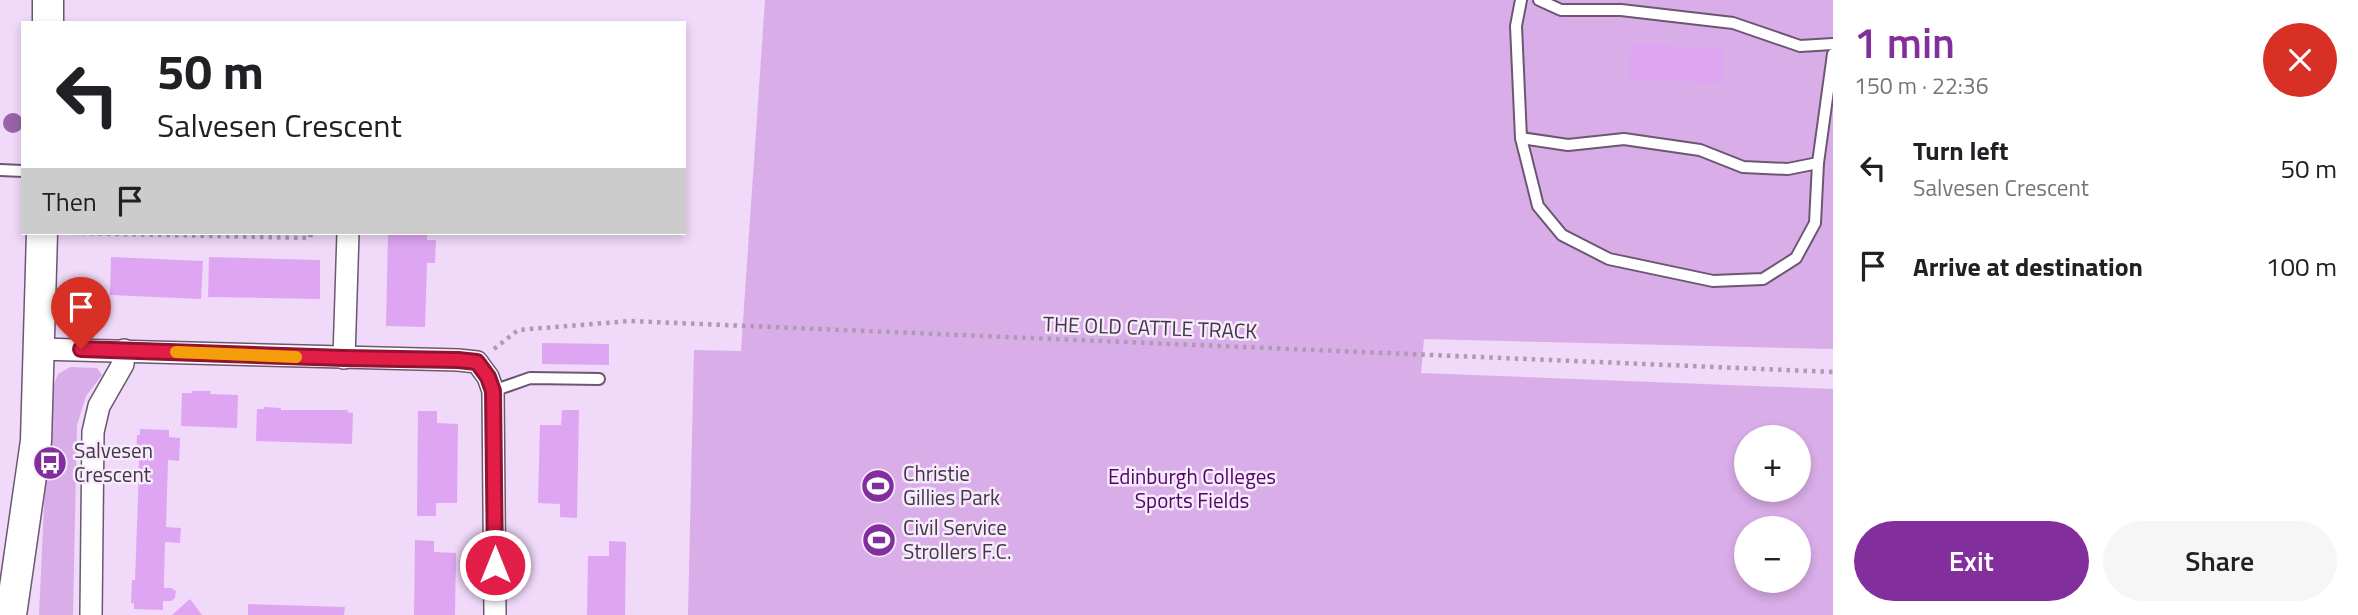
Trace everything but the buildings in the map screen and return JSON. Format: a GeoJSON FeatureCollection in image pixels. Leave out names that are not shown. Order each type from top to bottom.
{"type":"FeatureCollection","features":[{"type":"Feature","properties":{"kind":"street"},"geometry":{"type":"LineString","coordinates":[[48,0],[48,21]]}},
{"type":"Feature","properties":{"kind":"street"},"geometry":{"type":"LineString","coordinates":[[11,615],[36,441],[42,235]]}},
{"type":"Feature","properties":{"kind":"street"},"geometry":{"type":"LineString","coordinates":[[344,358],[348,235]]}},
{"type":"Feature","properties":{"kind":"street"},"geometry":{"type":"LineString","coordinates":[[38,349],[477,362],[488,377],[493,391],[495,615]]}},
{"type":"Feature","properties":{"kind":"street"},"geometry":{"type":"LineString","coordinates":[[91,615],[93,432],[99,406],[123,364],[124,350]]}},
{"type":"Feature","properties":{"kind":"lane"},"geometry":{"type":"LineString","coordinates":[[1521,0],[1516,26],[1521,138],[1538,206],[1562,234],[1609,259],[1713,281],[1763,278],[1796,258],[1815,223],[1818,163],[1833,54]]}},
{"type":"Feature","properties":{"kind":"lane"},"geometry":{"type":"LineString","coordinates":[[1539,0],[1561,10],[1621,10],[1733,23],[1800,46],[1833,44]]}},
{"type":"Feature","properties":{"kind":"lane"},"geometry":{"type":"LineString","coordinates":[[1521,138],[1567,145],[1624,139],[1700,150],[1743,167],[1788,169],[1818,163]]}},
{"type":"Feature","properties":{"kind":"lane"},"geometry":{"type":"LineString","coordinates":[[0,170],[21,172]]}},
{"type":"Feature","properties":{"kind":"lane"},"geometry":{"type":"LineString","coordinates":[[493,391],[530,378],[599,379]]}},
{"type":"Feature","properties":{"kind":"path"},"geometry":{"type":"LineString","coordinates":[[216,235],[310,238],[311,235]]}},
{"type":"Feature","properties":{"kind":"path","name":"THE OLD CATTLE TRACK"},"geometry":{"type":"LineString","coordinates":[[477,362],[518,330],[630,321],[1833,372]]}},
{"type":"Feature","properties":{"kind":"green space","name":"Edinburgh Colleges Sports Fields"},"geometry":{"type":"Polygon","coordinates":[[[765,0],[1833,0],[1833,349],[1424,339],[1421,373],[1833,389],[1833,615],[688,615],[694,350],[741,351],[765,0]]]}},
{"type":"Feature","properties":{"kind":"green space"},"geometry":{"type":"Polygon","coordinates":[[[70,367],[97,368],[102,375],[86,396],[77,425],[73,615],[39,615],[49,397],[58,374],[70,367]]]}},
{"type":"Feature","properties":{"kind":"slow traffic"},"geometry":{"type":"LineString","coordinates":[[176,352],[296,357]]}},
{"type":"Feature","properties":{"kind":"place","name":"Salvesen Crescent"},"geometry":{"type":"Point","coordinates":[50,463]}},
{"type":"Feature","properties":{"kind":"place","name":"Christie Gillies Park"},"geometry":{"type":"Point","coordinates":[878,486]}},
{"type":"Feature","properties":{"kind":"place","name":"Civil Service Strollers F.C."},"geometry":{"type":"Point","coordinates":[879,540]}},
{"type":"Feature","properties":{"kind":"route"},"geometry":{"type":"LineString","coordinates":[[81,349],[477,362],[488,377],[493,391],[495,565]]}}]}
